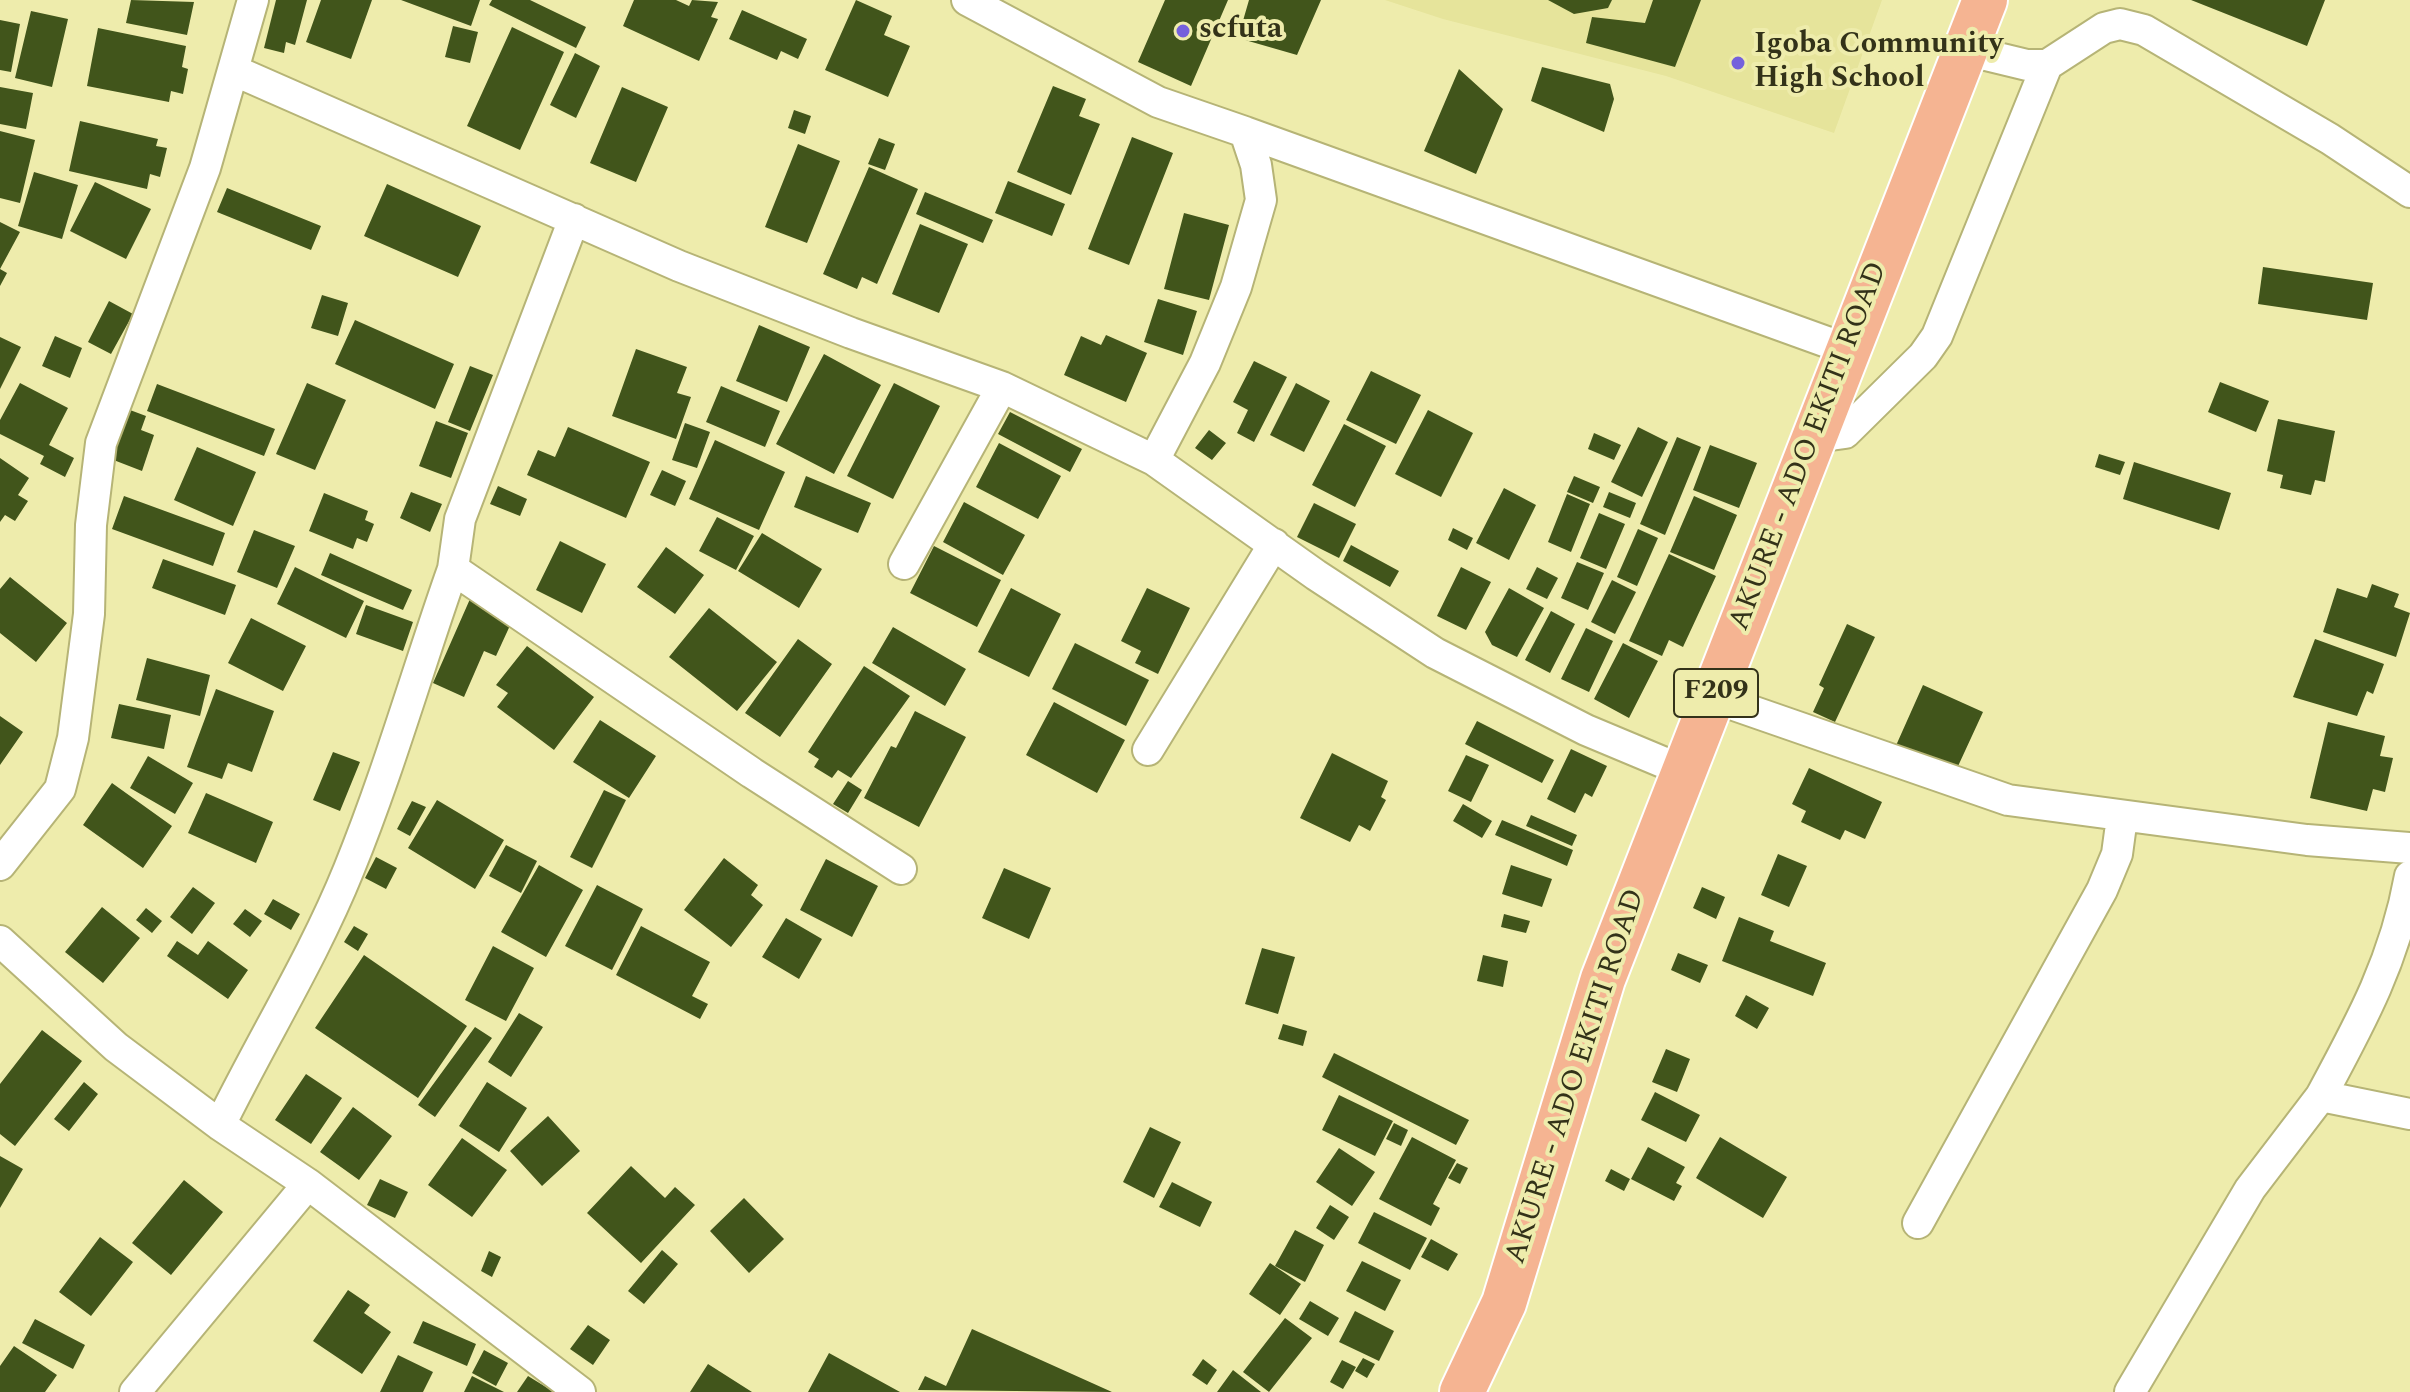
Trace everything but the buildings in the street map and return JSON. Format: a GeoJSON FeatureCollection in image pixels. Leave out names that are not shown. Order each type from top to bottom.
{"type":"FeatureCollection","features":[{"type":"Feature","properties":{"kind":"main road","name":"AKURE - ADO EKITI ROAD"},"geometry":{"type":"LineString","coordinates":[[1462,1392],[1504,1303],[1603,979],[1985,0]]}},
{"type":"Feature","properties":{"kind":"street"},"geometry":{"type":"LineString","coordinates":[[0,865],[60,789],[73,738],[89,614],[91,525],[101,443],[205,168],[253,0]]}},
{"type":"Feature","properties":{"kind":"street"},"geometry":{"type":"LineString","coordinates":[[967,0],[1158,102],[1849,350]]}},
{"type":"Feature","properties":{"kind":"street"},"geometry":{"type":"LineString","coordinates":[[1965,50],[2027,65],[2047,65],[2104,28],[2120,24],[2144,30],[2330,139],[2410,192]]}},
{"type":"Feature","properties":{"kind":"street"},"geometry":{"type":"LineString","coordinates":[[1816,437],[1845,433],[1923,356],[1937,336],[2047,65]]}},
{"type":"Feature","properties":{"kind":"street"},"geometry":{"type":"LineString","coordinates":[[233,70],[679,266],[837,328],[1002,387],[1154,460],[1435,653],[1586,730],[1684,771]]}},
{"type":"Feature","properties":{"kind":"street"},"geometry":{"type":"LineString","coordinates":[[1154,460],[1205,363],[1236,287],[1261,200],[1256,165],[1245,132]]}},
{"type":"Feature","properties":{"kind":"street"},"geometry":{"type":"LineString","coordinates":[[220,1125],[253,1057],[294,987],[348,870],[453,569],[460,519],[574,219]]}},
{"type":"Feature","properties":{"kind":"street"},"geometry":{"type":"LineString","coordinates":[[904,564],[1002,387]]}},
{"type":"Feature","properties":{"kind":"street"},"geometry":{"type":"LineString","coordinates":[[1148,750],[1274,544]]}},
{"type":"Feature","properties":{"kind":"street"},"geometry":{"type":"LineString","coordinates":[[453,569],[752,773],[901,869]]}},
{"type":"Feature","properties":{"kind":"street"},"geometry":{"type":"LineString","coordinates":[[1714,698],[2008,800],[2307,840],[2410,848]]}},
{"type":"Feature","properties":{"kind":"street"},"geometry":{"type":"LineString","coordinates":[[1918,1223],[2102,890],[2117,854],[2122,817]]}},
{"type":"Feature","properties":{"kind":"street"},"geometry":{"type":"LineString","coordinates":[[2140,1389],[2250,1189],[2321,1096],[2386,971],[2401,925],[2410,876]]}},
{"type":"Feature","properties":{"kind":"street"},"geometry":{"type":"LineString","coordinates":[[0,941],[116,1047],[220,1125],[308,1184],[580,1392]]}},
{"type":"Feature","properties":{"kind":"street"},"geometry":{"type":"LineString","coordinates":[[2321,1096],[2410,1114]]}},
{"type":"Feature","properties":{"kind":"street"},"geometry":{"type":"LineString","coordinates":[[135,1392],[308,1184]]}},
{"type":"Feature","properties":{"kind":"shaded area","name":"Igoba Community High School"},"geometry":{"type":"Polygon","coordinates":[[[1385,0],[1882,0],[1834,133],[1666,76],[1443,19],[1385,0]]]}},
{"type":"Feature","properties":{"kind":"place","name":"scfuta"},"geometry":{"type":"Point","coordinates":[1183,31]}},
{"type":"Feature","properties":{"kind":"place","name":"Igoba Community High School"},"geometry":{"type":"Point","coordinates":[1738,63]}}]}
